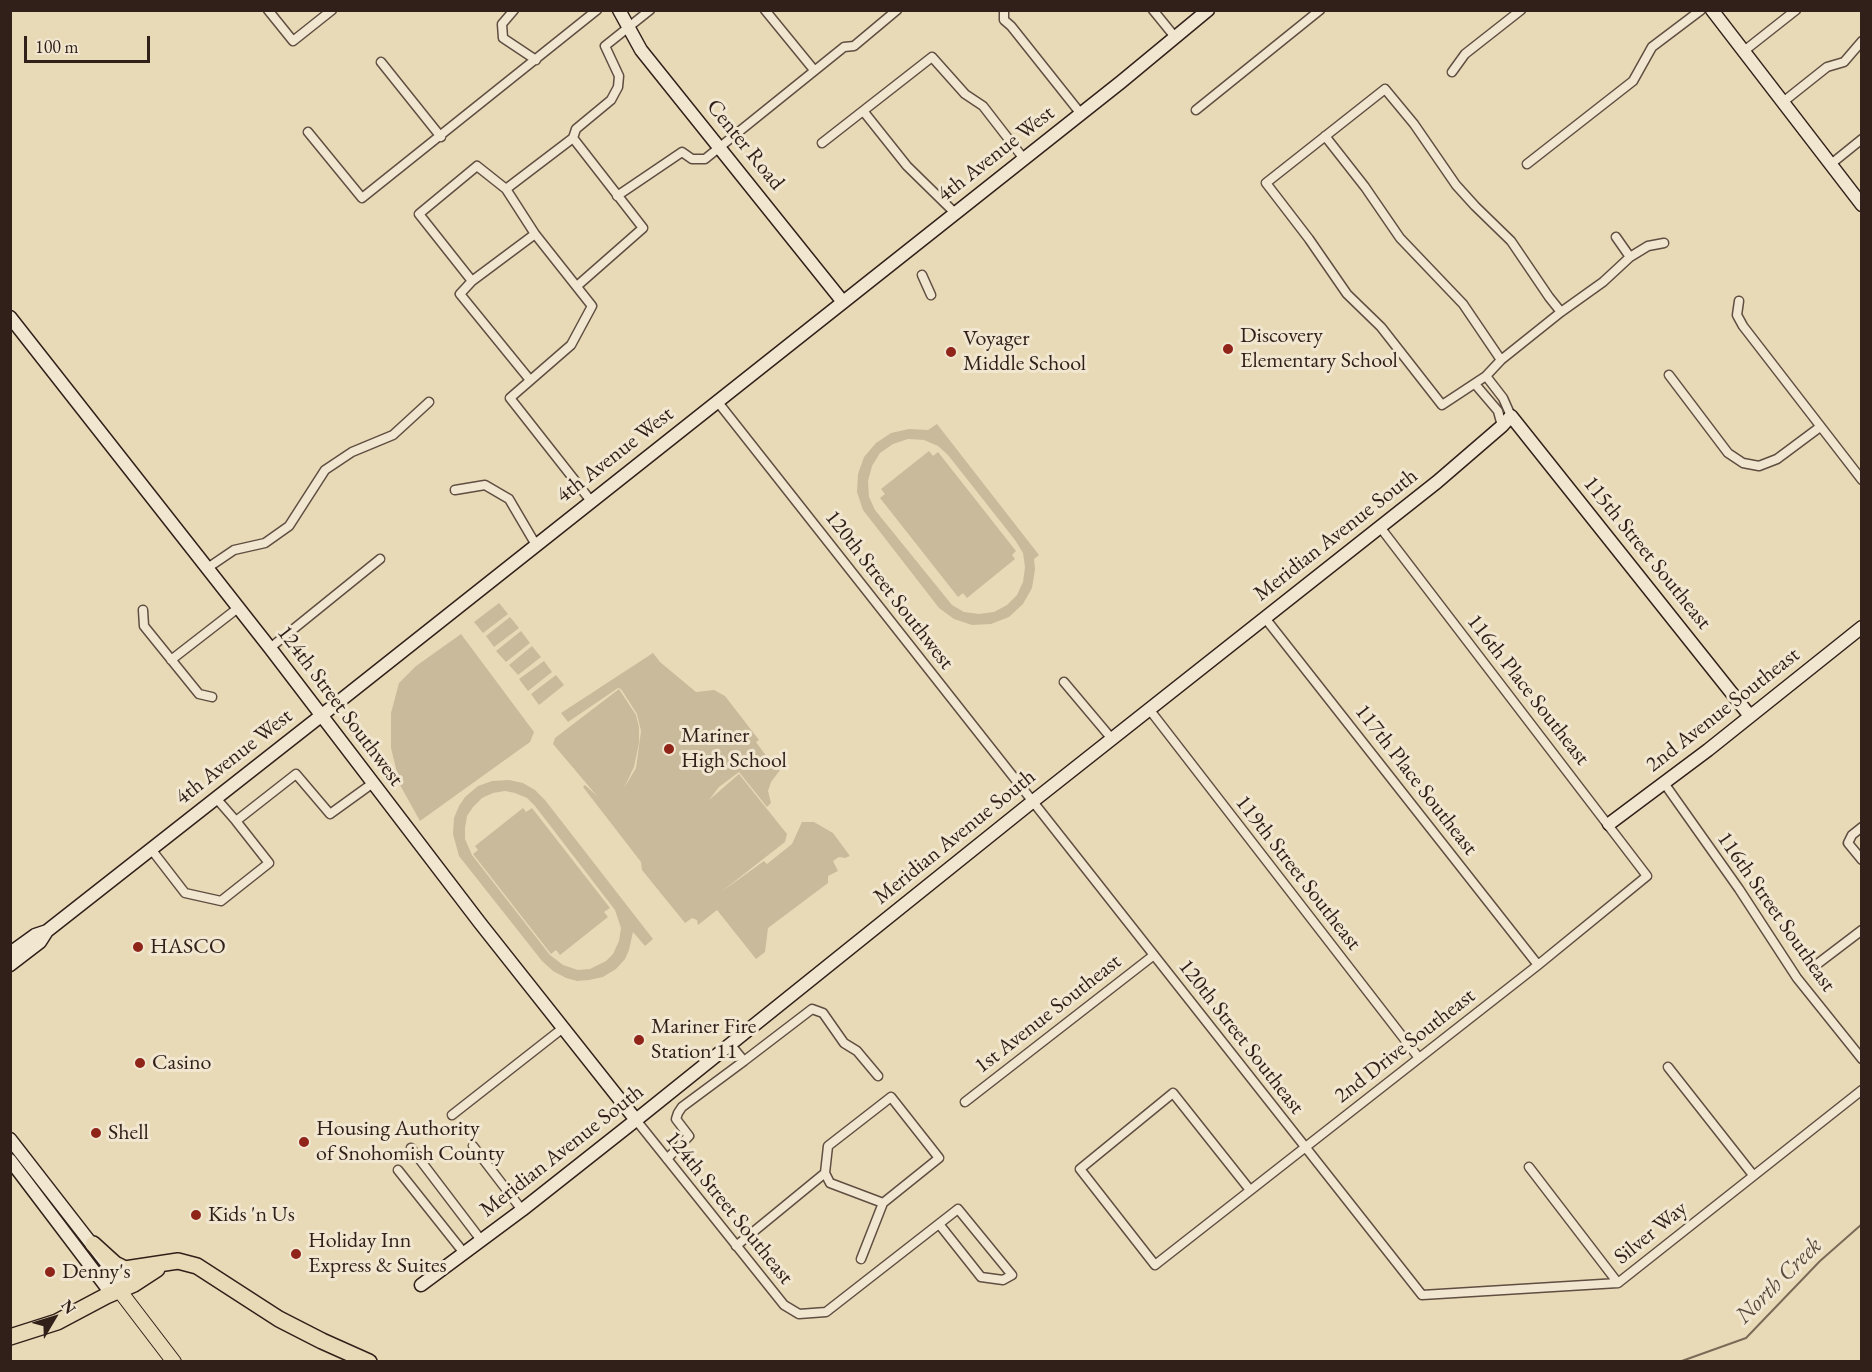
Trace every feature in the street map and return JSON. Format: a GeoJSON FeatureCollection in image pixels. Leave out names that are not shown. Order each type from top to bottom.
{"type":"FeatureCollection","features":[{"type":"Feature","properties":{"kind":"highway"},"geometry":{"type":"LineString","coordinates":[[93,1244],[115,1264],[125,1269],[178,1261],[197,1266],[279,1319],[369,1362]]}},
{"type":"Feature","properties":{"kind":"highway"},"geometry":{"type":"LineString","coordinates":[[10,1337],[57,1322],[134,1284],[167,1263]]}},
{"type":"Feature","properties":{"kind":"main road"},"geometry":{"type":"LineString","coordinates":[[118,1290],[174,1362]]}},
{"type":"Feature","properties":{"kind":"street"},"geometry":{"type":"LineString","coordinates":[[268,10],[293,41],[332,10]]}},
{"type":"Feature","properties":{"kind":"street"},"geometry":{"type":"LineString","coordinates":[[514,10],[502,24],[503,38],[536,60]]}},
{"type":"Feature","properties":{"kind":"street"},"geometry":{"type":"LineString","coordinates":[[308,132],[362,198],[597,10]]}},
{"type":"Feature","properties":{"kind":"street","name":"Center Road"},"geometry":{"type":"LineString","coordinates":[[620,10],[641,50],[843,302]]}},
{"type":"Feature","properties":{"kind":"street"},"geometry":{"type":"LineString","coordinates":[[506,189],[573,138],[576,129],[611,100],[618,87],[620,76],[605,46],[650,10]]}},
{"type":"Feature","properties":{"kind":"street"},"geometry":{"type":"LineString","coordinates":[[765,10],[814,70]]}},
{"type":"Feature","properties":{"kind":"street"},"geometry":{"type":"LineString","coordinates":[[617,196],[681,152],[692,159],[705,159],[814,70],[844,47],[854,46],[897,10]]}},
{"type":"Feature","properties":{"kind":"street"},"geometry":{"type":"LineString","coordinates":[[1153,10],[1174,37]]}},
{"type":"Feature","properties":{"kind":"street","name":"4th Avenue West"},"geometry":{"type":"LineString","coordinates":[[10,965],[40,942],[47,931],[1081,114],[1208,10]]}},
{"type":"Feature","properties":{"kind":"street"},"geometry":{"type":"LineString","coordinates":[[1196,110],[1320,10]]}},
{"type":"Feature","properties":{"kind":"street"},"geometry":{"type":"LineString","coordinates":[[1452,72],[1465,54],[1521,10]]}},
{"type":"Feature","properties":{"kind":"street"},"geometry":{"type":"LineString","coordinates":[[1527,164],[1633,81],[1652,47],[1701,10]]}},
{"type":"Feature","properties":{"kind":"street"},"geometry":{"type":"LineString","coordinates":[[1712,10],[1862,205]]}},
{"type":"Feature","properties":{"kind":"street"},"geometry":{"type":"LineString","coordinates":[[1744,51],[1796,10]]}},
{"type":"Feature","properties":{"kind":"street"},"geometry":{"type":"LineString","coordinates":[[1003,11],[1004,20],[1081,114]]}},
{"type":"Feature","properties":{"kind":"street"},"geometry":{"type":"LineString","coordinates":[[1784,102],[1827,67],[1844,62],[1862,41]]}},
{"type":"Feature","properties":{"kind":"street"},"geometry":{"type":"LineString","coordinates":[[822,143],[932,57],[965,94],[983,106],[1024,159]]}},
{"type":"Feature","properties":{"kind":"street"},"geometry":{"type":"LineString","coordinates":[[381,62],[441,137]]}},
{"type":"Feature","properties":{"kind":"street"},"geometry":{"type":"LineString","coordinates":[[1562,312],[1549,297],[1511,241],[1456,185],[1414,124],[1385,89],[1266,183],[1347,294],[1381,327],[1442,405],[1486,376],[1501,360],[1604,282],[1630,257],[1648,246],[1664,243]]}},
{"type":"Feature","properties":{"kind":"street"},"geometry":{"type":"LineString","coordinates":[[864,112],[907,166],[955,213]]}},
{"type":"Feature","properties":{"kind":"street"},"geometry":{"type":"LineString","coordinates":[[1325,136],[1365,187],[1400,238],[1463,304],[1501,360]]}},
{"type":"Feature","properties":{"kind":"street"},"geometry":{"type":"LineString","coordinates":[[573,138],[643,228],[577,286]]}},
{"type":"Feature","properties":{"kind":"street"},"geometry":{"type":"LineString","coordinates":[[1831,164],[1862,139]]}},
{"type":"Feature","properties":{"kind":"street"},"geometry":{"type":"LineString","coordinates":[[472,281],[419,214],[477,166],[506,189],[535,234],[592,306],[571,345],[510,398],[591,501]]}},
{"type":"Feature","properties":{"kind":"street"},"geometry":{"type":"LineString","coordinates":[[530,380],[460,294],[472,281],[535,234]]}},
{"type":"Feature","properties":{"kind":"street"},"geometry":{"type":"LineString","coordinates":[[1616,237],[1630,257]]}},
{"type":"Feature","properties":{"kind":"street"},"geometry":{"type":"LineString","coordinates":[[922,275],[931,295]]}},
{"type":"Feature","properties":{"kind":"street"},"geometry":{"type":"LineString","coordinates":[[1739,301],[1737,315],[1743,326],[1862,480]]}},
{"type":"Feature","properties":{"kind":"street","name":"124th Street Southwest"},"geometry":{"type":"LineString","coordinates":[[10,318],[270,648],[480,923],[636,1120]]}},
{"type":"Feature","properties":{"kind":"street"},"geometry":{"type":"LineString","coordinates":[[1669,375],[1728,453],[1743,463],[1759,466],[1777,459],[1820,426]]}},
{"type":"Feature","properties":{"kind":"street"},"geometry":{"type":"LineString","coordinates":[[1486,376],[1503,398],[1511,416]]}},
{"type":"Feature","properties":{"kind":"street"},"geometry":{"type":"LineString","coordinates":[[1475,384],[1498,411],[1502,426]]}},
{"type":"Feature","properties":{"kind":"street","name":"120th Street Southwest"},"geometry":{"type":"LineString","coordinates":[[717,401],[1032,802]]}},
{"type":"Feature","properties":{"kind":"street"},"geometry":{"type":"LineString","coordinates":[[206,569],[234,550],[265,543],[289,526],[325,470],[352,452],[393,435],[429,402]]}},
{"type":"Feature","properties":{"kind":"street","name":"Meridian Avenue South"},"geometry":{"type":"LineString","coordinates":[[421,1285],[522,1210],[636,1120],[1032,802],[1380,527],[1502,426],[1511,416]]}},
{"type":"Feature","properties":{"kind":"street","name":"115th Street Southeast"},"geometry":{"type":"LineString","coordinates":[[1511,416],[1750,716]]}},
{"type":"Feature","properties":{"kind":"street"},"geometry":{"type":"LineString","coordinates":[[455,490],[485,485],[509,499],[536,544]]}},
{"type":"Feature","properties":{"kind":"street","name":"116th Place Southeast"},"geometry":{"type":"LineString","coordinates":[[1380,527],[1647,876]]}},
{"type":"Feature","properties":{"kind":"street"},"geometry":{"type":"LineString","coordinates":[[270,648],[380,559]]}},
{"type":"Feature","properties":{"kind":"street"},"geometry":{"type":"LineString","coordinates":[[171,660],[238,608]]}},
{"type":"Feature","properties":{"kind":"street"},"geometry":{"type":"LineString","coordinates":[[143,610],[144,626],[199,694],[212,697]]}},
{"type":"Feature","properties":{"kind":"street","name":"117th Place Southeast"},"geometry":{"type":"LineString","coordinates":[[1265,618],[1538,965]]}},
{"type":"Feature","properties":{"kind":"street","name":"2nd Avenue Southeast"},"geometry":{"type":"LineString","coordinates":[[1609,824],[1862,627]]}},
{"type":"Feature","properties":{"kind":"street"},"geometry":{"type":"LineString","coordinates":[[1064,682],[1112,740]]}},
{"type":"Feature","properties":{"kind":"street","name":"119th Street Southeast"},"geometry":{"type":"LineString","coordinates":[[1149,709],[1419,1058]]}},
{"type":"Feature","properties":{"kind":"street"},"geometry":{"type":"LineString","coordinates":[[236,821],[296,774],[330,814],[373,783]]}},
{"type":"Feature","properties":{"kind":"street","name":"116th Street Southeast"},"geometry":{"type":"LineString","coordinates":[[1664,783],[1797,978],[1858,1047],[1862,1059]]}},
{"type":"Feature","properties":{"kind":"street"},"geometry":{"type":"LineString","coordinates":[[151,849],[185,892],[221,901],[269,863],[216,798]]}},
{"type":"Feature","properties":{"kind":"street","name":"120th Street Southeast"},"geometry":{"type":"LineString","coordinates":[[1032,802],[1422,1295]]}},
{"type":"Feature","properties":{"kind":"street"},"geometry":{"type":"LineString","coordinates":[[1862,827],[1852,835],[1848,843],[1862,860]]}},
{"type":"Feature","properties":{"kind":"street","name":"2nd Drive Southeast"},"geometry":{"type":"LineString","coordinates":[[1250,1190],[1173,1093],[1080,1169],[1155,1265],[1538,965],[1647,876]]}},
{"type":"Feature","properties":{"kind":"street"},"geometry":{"type":"LineString","coordinates":[[1816,965],[1862,930]]}},
{"type":"Feature","properties":{"kind":"street","name":"4th Avenue West"},"geometry":{"type":"LineString","coordinates":[[11,953],[35,935],[47,931]]}},
{"type":"Feature","properties":{"kind":"street","name":"1st Avenue Southeast"},"geometry":{"type":"LineString","coordinates":[[965,1102],[1154,955]]}},
{"type":"Feature","properties":{"kind":"street"},"geometry":{"type":"LineString","coordinates":[[667,1159],[689,1136],[676,1119],[682,1107],[812,1009],[823,1013],[844,1043],[857,1051],[878,1076]]}},
{"type":"Feature","properties":{"kind":"street"},"geometry":{"type":"LineString","coordinates":[[452,1114],[563,1029]]}},
{"type":"Feature","properties":{"kind":"street"},"geometry":{"type":"LineString","coordinates":[[730,1044],[744,1061]]}},
{"type":"Feature","properties":{"kind":"street"},"geometry":{"type":"LineString","coordinates":[[1668,1067],[1753,1175]]}},
{"type":"Feature","properties":{"kind":"street","name":"Silver Way"},"geometry":{"type":"LineString","coordinates":[[1422,1295],[1618,1283],[1862,1090]]}},
{"type":"Feature","properties":{"kind":"street"},"geometry":{"type":"LineString","coordinates":[[861,1259],[883,1203],[939,1158],[891,1096],[828,1146],[825,1173],[830,1183],[883,1203]]}},
{"type":"Feature","properties":{"kind":"street","name":"124th Street Southeast"},"geometry":{"type":"LineString","coordinates":[[636,1120],[784,1305],[799,1314],[826,1312],[939,1224]]}},
{"type":"Feature","properties":{"kind":"street"},"geometry":{"type":"LineString","coordinates":[[10,1139],[118,1278],[118,1290],[106,1288],[10,1160]]}},
{"type":"Feature","properties":{"kind":"street"},"geometry":{"type":"LineString","coordinates":[[473,1146],[522,1210]]}},
{"type":"Feature","properties":{"kind":"street"},"geometry":{"type":"LineString","coordinates":[[411,1148],[481,1240]]}},
{"type":"Feature","properties":{"kind":"street"},"geometry":{"type":"LineString","coordinates":[[1529,1167],[1618,1283]]}},
{"type":"Feature","properties":{"kind":"street"},"geometry":{"type":"LineString","coordinates":[[398,1170],[464,1253]]}},
{"type":"Feature","properties":{"kind":"street"},"geometry":{"type":"LineString","coordinates":[[736,1246],[825,1173]]}},
{"type":"Feature","properties":{"kind":"street"},"geometry":{"type":"LineString","coordinates":[[958,1209],[1011,1275],[1003,1281],[981,1277],[939,1224],[958,1209]]}},
{"type":"Feature","properties":{"kind":"shaded area"},"geometry":{"type":"Polygon","coordinates":[[[937,424],[1039,555],[1034,559],[1032,588],[1023,604],[1009,617],[991,624],[972,625],[954,619],[939,608],[863,510],[857,492],[858,474],[864,457],[876,443],[891,433],[909,429],[928,430],[937,424]],[[908,439],[893,444],[880,453],[872,466],[868,481],[869,497],[875,510],[952,605],[964,612],[979,614],[994,612],[1007,605],[1017,595],[1023,582],[1025,567],[1023,553],[948,455],[938,446],[924,440],[908,439]]]}},
{"type":"Feature","properties":{"kind":"shaded area"},"geometry":{"type":"Polygon","coordinates":[[[929,451],[933,456],[938,452],[1016,551],[1012,555],[1015,559],[967,598],[963,593],[958,597],[880,498],[885,494],[881,489],[929,451]]]}},
{"type":"Feature","properties":{"kind":"shaded area"},"geometry":{"type":"Polygon","coordinates":[[[499,603],[508,614],[483,633],[474,622],[499,603]]]}},
{"type":"Feature","properties":{"kind":"shaded area"},"geometry":{"type":"Polygon","coordinates":[[[510,617],[519,628],[494,647],[486,636],[510,617]]]}},
{"type":"Feature","properties":{"kind":"shaded area"},"geometry":{"type":"Polygon","coordinates":[[[521,631],[530,643],[506,662],[496,651],[521,631]]]}},
{"type":"Feature","properties":{"kind":"shaded area"},"geometry":{"type":"Polygon","coordinates":[[[461,634],[534,732],[530,742],[420,821],[400,785],[391,748],[391,713],[399,683],[416,666],[461,634]]]}},
{"type":"Feature","properties":{"kind":"shaded area"},"geometry":{"type":"Polygon","coordinates":[[[532,646],[541,657],[518,675],[509,665],[532,646]]]}},
{"type":"Feature","properties":{"kind":"shaded area"},"geometry":{"type":"Polygon","coordinates":[[[653,653],[660,662],[696,692],[714,690],[725,696],[759,740],[756,742],[764,753],[780,770],[771,782],[768,791],[771,803],[767,807],[739,772],[719,787],[709,800],[739,774],[787,834],[785,842],[721,892],[764,861],[767,864],[792,844],[802,822],[814,822],[833,833],[850,856],[839,857],[833,861],[838,871],[828,876],[828,883],[768,928],[765,952],[756,959],[717,910],[698,925],[697,920],[692,918],[685,923],[642,870],[641,862],[583,787],[585,785],[597,796],[553,744],[555,738],[619,689],[636,715],[639,727],[639,743],[634,767],[624,788],[636,768],[641,731],[637,714],[621,689],[618,688],[568,722],[561,713],[653,653]]]}},
{"type":"Feature","properties":{"kind":"shaded area"},"geometry":{"type":"Polygon","coordinates":[[[544,661],[552,672],[528,691],[519,679],[544,661]]]}},
{"type":"Feature","properties":{"kind":"shaded area"},"geometry":{"type":"Polygon","coordinates":[[[556,675],[564,685],[539,705],[531,694],[556,675]]]}},
{"type":"Feature","properties":{"kind":"shaded area"},"geometry":{"type":"Polygon","coordinates":[[[509,780],[523,783],[535,790],[653,939],[645,946],[633,932],[625,959],[616,969],[603,977],[589,980],[577,981],[566,978],[553,971],[542,961],[459,856],[453,834],[454,818],[459,806],[465,797],[478,786],[492,781],[509,780]],[[505,791],[482,798],[467,816],[465,839],[472,855],[550,955],[563,965],[578,970],[590,969],[606,961],[613,954],[619,941],[621,928],[615,910],[535,806],[527,798],[505,791]]]}},
{"type":"Feature","properties":{"kind":"shaded area"},"geometry":{"type":"Polygon","coordinates":[[[523,808],[526,812],[532,808],[610,908],[604,912],[608,917],[560,955],[556,950],[551,954],[473,854],[478,850],[475,846],[523,808]]]}},
{"type":"Feature","properties":{"kind":"waterway","name":"North Creek"},"geometry":{"type":"LineString","coordinates":[[1679,1362],[1746,1338],[1820,1261],[1862,1224]]}},
{"type":"Feature","properties":{"kind":"place","name":"Discovery Elementary School"},"geometry":{"type":"Point","coordinates":[1228,349]}},
{"type":"Feature","properties":{"kind":"place","name":"Voyager Middle School"},"geometry":{"type":"Point","coordinates":[951,352]}},
{"type":"Feature","properties":{"kind":"place","name":"Mariner High School"},"geometry":{"type":"Point","coordinates":[669,749]}},
{"type":"Feature","properties":{"kind":"place","name":"HASCO"},"geometry":{"type":"Point","coordinates":[138,947]}},
{"type":"Feature","properties":{"kind":"place","name":"Mariner Fire Station 11"},"geometry":{"type":"Point","coordinates":[639,1040]}},
{"type":"Feature","properties":{"kind":"place","name":"Casino"},"geometry":{"type":"Point","coordinates":[140,1063]}},
{"type":"Feature","properties":{"kind":"place","name":"Shell"},"geometry":{"type":"Point","coordinates":[96,1133]}},
{"type":"Feature","properties":{"kind":"place","name":"Housing Authority of Snohomish County"},"geometry":{"type":"Point","coordinates":[304,1142]}},
{"type":"Feature","properties":{"kind":"place","name":"Kids 'n Us"},"geometry":{"type":"Point","coordinates":[196,1215]}},
{"type":"Feature","properties":{"kind":"place","name":"Holiday Inn Express & Suites"},"geometry":{"type":"Point","coordinates":[296,1254]}},
{"type":"Feature","properties":{"kind":"place","name":"Denny's"},"geometry":{"type":"Point","coordinates":[50,1272]}}]}
